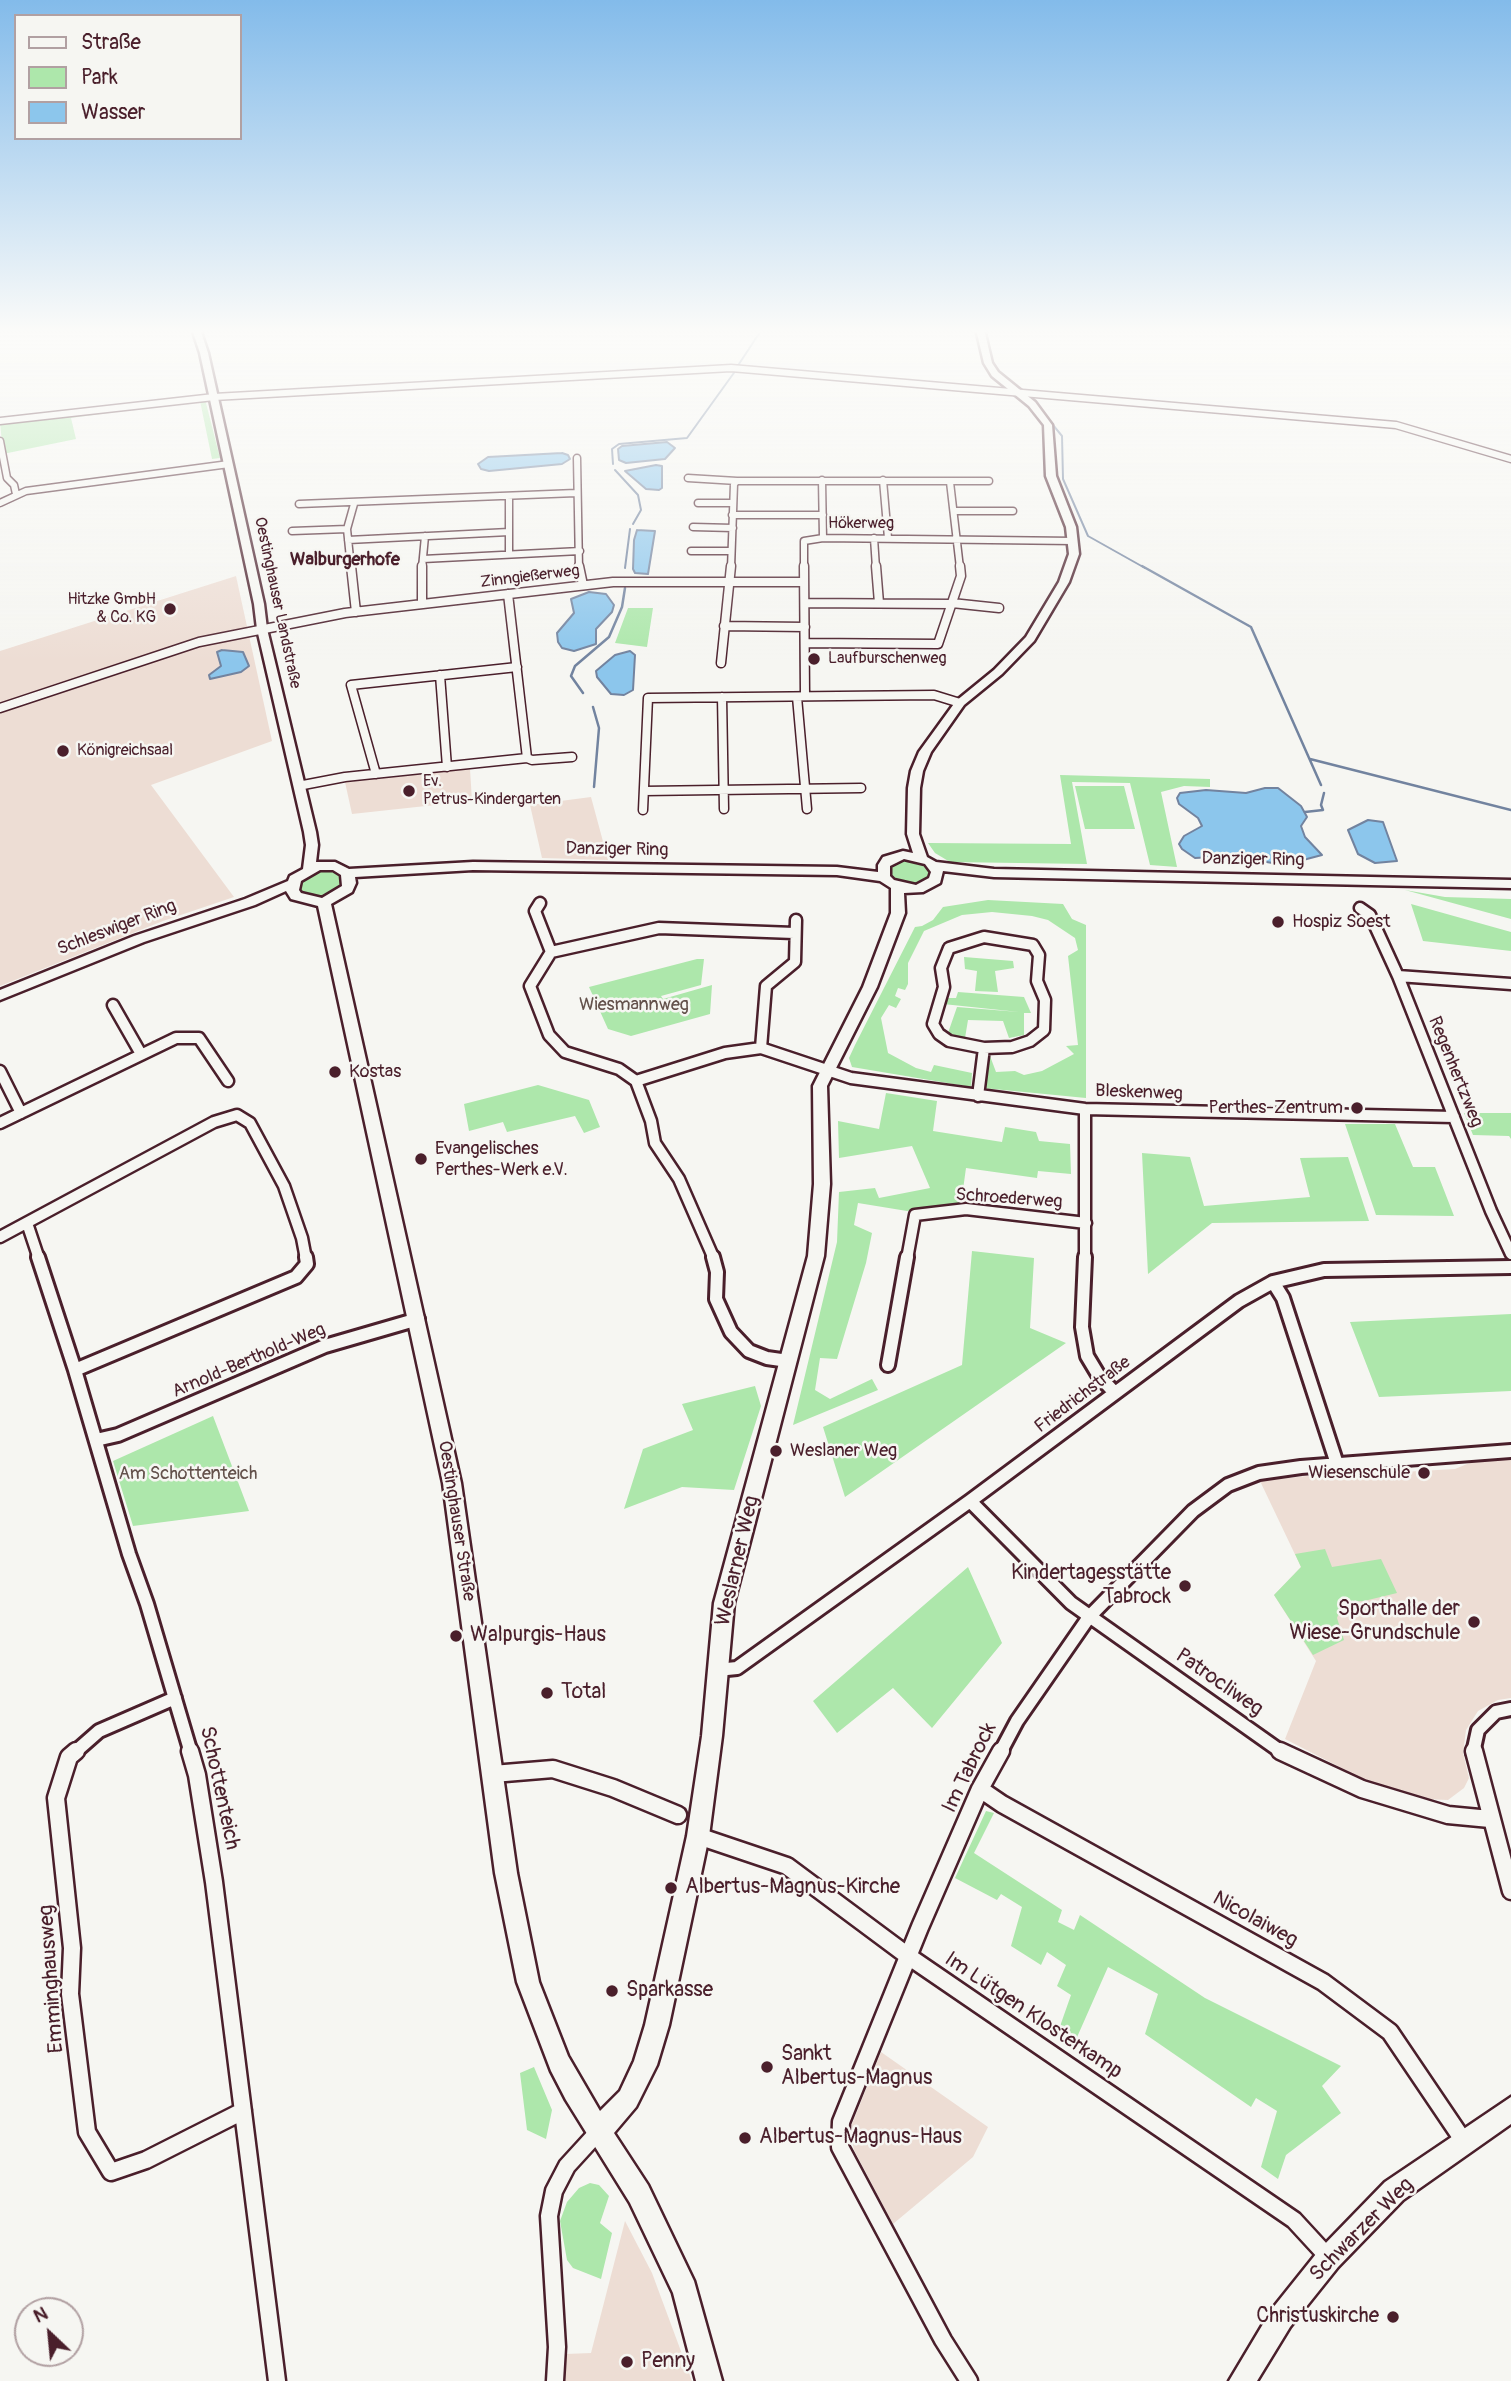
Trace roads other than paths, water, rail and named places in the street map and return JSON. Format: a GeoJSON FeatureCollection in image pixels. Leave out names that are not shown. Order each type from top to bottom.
{"type":"FeatureCollection","features":[{"type":"Feature","properties":{"kind":"street","name":"Oestinghauser Landstraße"},"geometry":{"type":"LineString","coordinates":[[224,440],[262,629],[312,845],[309,869]]}},
{"type":"Feature","properties":{"kind":"street"},"geometry":{"type":"LineString","coordinates":[[921,857],[903,855],[888,860],[884,871],[897,887],[918,889],[935,873],[921,857],[913,834],[917,771],[935,735],[960,703],[998,672],[1030,639],[1064,582],[1074,554],[1071,527],[1053,483],[1049,440]]}},
{"type":"Feature","properties":{"kind":"street"},"geometry":{"type":"LineString","coordinates":[[1447,440],[1511,459]]}},
{"type":"Feature","properties":{"kind":"street"},"geometry":{"type":"LineString","coordinates":[[0,441],[7,478],[14,485],[16,494]]}},
{"type":"Feature","properties":{"kind":"street"},"geometry":{"type":"LineString","coordinates":[[576,493],[579,490],[577,458]]}},
{"type":"Feature","properties":{"kind":"street"},"geometry":{"type":"LineString","coordinates":[[0,503],[16,494],[229,464]]}},
{"type":"Feature","properties":{"kind":"street"},"geometry":{"type":"LineString","coordinates":[[688,478],[737,481],[989,481]]}},
{"type":"Feature","properties":{"kind":"street"},"geometry":{"type":"LineString","coordinates":[[822,480],[824,538]]}},
{"type":"Feature","properties":{"kind":"street"},"geometry":{"type":"LineString","coordinates":[[721,663],[727,589],[731,582],[733,503],[737,481]]}},
{"type":"Feature","properties":{"kind":"street"},"geometry":{"type":"LineString","coordinates":[[883,481],[888,538]]}},
{"type":"Feature","properties":{"kind":"street"},"geometry":{"type":"LineString","coordinates":[[806,643],[938,644],[961,576],[950,482]]}},
{"type":"Feature","properties":{"kind":"street"},"geometry":{"type":"LineString","coordinates":[[299,504],[354,504],[576,493]]}},
{"type":"Feature","properties":{"kind":"street"},"geometry":{"type":"LineString","coordinates":[[576,493],[579,568],[583,585]]}},
{"type":"Feature","properties":{"kind":"street"},"geometry":{"type":"LineString","coordinates":[[509,496],[509,554]]}},
{"type":"Feature","properties":{"kind":"street"},"geometry":{"type":"LineString","coordinates":[[698,503],[733,503]]}},
{"type":"Feature","properties":{"kind":"street"},"geometry":{"type":"LineString","coordinates":[[354,504],[347,528],[356,612]]}},
{"type":"Feature","properties":{"kind":"street"},"geometry":{"type":"LineString","coordinates":[[954,511],[1013,511]]}},
{"type":"Feature","properties":{"kind":"street"},"geometry":{"type":"LineString","coordinates":[[733,514],[823,515]]}},
{"type":"Feature","properties":{"kind":"street"},"geometry":{"type":"LineString","coordinates":[[693,527],[733,528]]}},
{"type":"Feature","properties":{"kind":"street"},"geometry":{"type":"LineString","coordinates":[[292,531],[347,528]]}},
{"type":"Feature","properties":{"kind":"street"},"geometry":{"type":"LineString","coordinates":[[348,540],[509,532]]}},
{"type":"Feature","properties":{"kind":"street"},"geometry":{"type":"LineString","coordinates":[[422,604],[425,536]]}},
{"type":"Feature","properties":{"kind":"street","name":"Hökerweg"},"geometry":{"type":"LineString","coordinates":[[807,808],[801,696],[806,643],[804,541],[824,538],[888,538],[1074,541]]}},
{"type":"Feature","properties":{"kind":"street"},"geometry":{"type":"LineString","coordinates":[[874,538],[879,603]]}},
{"type":"Feature","properties":{"kind":"street"},"geometry":{"type":"LineString","coordinates":[[423,559],[580,551]]}},
{"type":"Feature","properties":{"kind":"street"},"geometry":{"type":"LineString","coordinates":[[691,551],[731,551]]}},
{"type":"Feature","properties":{"kind":"street"},"geometry":{"type":"LineString","coordinates":[[314,562],[350,558]]}},
{"type":"Feature","properties":{"kind":"street","name":"Zinngießerweg"},"geometry":{"type":"LineString","coordinates":[[0,708],[199,642],[356,612],[624,582],[803,582]]}},
{"type":"Feature","properties":{"kind":"street"},"geometry":{"type":"LineString","coordinates":[[508,594],[527,758]]}},
{"type":"Feature","properties":{"kind":"street"},"geometry":{"type":"LineString","coordinates":[[805,603],[951,603],[999,608]]}},
{"type":"Feature","properties":{"kind":"street"},"geometry":{"type":"LineString","coordinates":[[724,626],[805,627]]}},
{"type":"Feature","properties":{"kind":"street"},"geometry":{"type":"LineString","coordinates":[[376,774],[351,685],[517,667]]}},
{"type":"Feature","properties":{"kind":"street"},"geometry":{"type":"LineString","coordinates":[[440,675],[447,767]]}},
{"type":"Feature","properties":{"kind":"street"},"geometry":{"type":"LineString","coordinates":[[643,810],[648,698],[934,695],[960,703]]}},
{"type":"Feature","properties":{"kind":"street"},"geometry":{"type":"LineString","coordinates":[[722,697],[724,809]]}},
{"type":"Feature","properties":{"kind":"street"},"geometry":{"type":"LineString","coordinates":[[298,786],[376,774],[527,758],[532,760],[572,757]]}},
{"type":"Feature","properties":{"kind":"street"},"geometry":{"type":"LineString","coordinates":[[644,791],[861,788]]}},
{"type":"Feature","properties":{"kind":"street"},"geometry":{"type":"LineString","coordinates":[[903,855],[913,834]]}},
{"type":"Feature","properties":{"kind":"street","name":"Oestinghauser Landstraße"},"geometry":{"type":"LineString","coordinates":[[312,845],[326,865]]}},
{"type":"Feature","properties":{"kind":"street"},"geometry":{"type":"LineString","coordinates":[[326,865],[349,878],[341,895],[324,902],[303,901],[294,890],[301,873],[326,865]]}},
{"type":"Feature","properties":{"kind":"street","name":"Danziger Ring"},"geometry":{"type":"LineString","coordinates":[[349,878],[396,870],[473,866],[884,871]]}},
{"type":"Feature","properties":{"kind":"street","name":"Danziger Ring"},"geometry":{"type":"LineString","coordinates":[[935,873],[1511,884]]}},
{"type":"Feature","properties":{"kind":"street","name":"Weslarner Weg"},"geometry":{"type":"LineString","coordinates":[[897,887],[898,913]]}},
{"type":"Feature","properties":{"kind":"street","name":"Weslarner Weg"},"geometry":{"type":"LineString","coordinates":[[599,2131],[628,2099],[645,2065],[657,2025],[698,1836],[712,1736],[724,1603],[817,1256],[822,1184],[818,1102],[820,1086],[870,987],[898,913],[918,889]]}},
{"type":"Feature","properties":{"kind":"street","name":"Schleswiger Ring"},"geometry":{"type":"LineString","coordinates":[[0,995],[139,939],[294,890]]}},
{"type":"Feature","properties":{"kind":"street","name":"Oestinghauser Straße"},"geometry":{"type":"LineString","coordinates":[[324,902],[452,1483],[506,1874],[528,1982],[559,2063],[639,2194],[685,2290],[709,2381]]}},
{"type":"Feature","properties":{"kind":"street"},"geometry":{"type":"LineString","coordinates":[[540,902],[535,911],[551,952]]}},
{"type":"Feature","properties":{"kind":"street","name":"Regenhertzweg"},"geometry":{"type":"LineString","coordinates":[[1360,908],[1370,915],[1398,976],[1511,1254]]}},
{"type":"Feature","properties":{"kind":"street"},"geometry":{"type":"LineString","coordinates":[[636,1081],[725,1054],[761,1048],[766,986],[795,962],[796,920]]}},
{"type":"Feature","properties":{"kind":"street"},"geometry":{"type":"LineString","coordinates":[[789,1361],[767,1358],[749,1351],[731,1332],[716,1299],[718,1272],[714,1260],[679,1180],[655,1143],[651,1121],[636,1081],[631,1074],[619,1069],[565,1052],[549,1035],[530,986],[551,952],[659,928],[794,933]]}},
{"type":"Feature","properties":{"kind":"street"},"geometry":{"type":"LineString","coordinates":[[984,937],[1019,940],[1033,946],[1039,955],[1037,981],[1045,1000],[1044,1030],[1030,1041],[1012,1047],[984,1048],[949,1041],[939,1034],[933,1024],[944,987],[941,968],[949,948],[984,937]]}},
{"type":"Feature","properties":{"kind":"street"},"geometry":{"type":"LineString","coordinates":[[1398,976],[1511,984]]}},
{"type":"Feature","properties":{"kind":"street"},"geometry":{"type":"LineString","coordinates":[[113,1005],[141,1054]]}},
{"type":"Feature","properties":{"kind":"street"},"geometry":{"type":"LineString","coordinates":[[0,1123],[176,1038],[199,1038],[228,1081]]}},
{"type":"Feature","properties":{"kind":"street","name":"Bleskenweg"},"geometry":{"type":"LineString","coordinates":[[761,1048],[828,1066],[851,1077],[1085,1109],[1454,1117]]}},
{"type":"Feature","properties":{"kind":"street"},"geometry":{"type":"LineString","coordinates":[[978,1096],[984,1048]]}},
{"type":"Feature","properties":{"kind":"street"},"geometry":{"type":"LineString","coordinates":[[0,1071],[20,1113]]}},
{"type":"Feature","properties":{"kind":"street"},"geometry":{"type":"LineString","coordinates":[[1085,1109],[1086,1223],[1082,1327],[1087,1356],[1099,1376],[1115,1393]]}},
{"type":"Feature","properties":{"kind":"street"},"geometry":{"type":"LineString","coordinates":[[0,1237],[214,1122],[237,1115],[250,1123],[284,1186],[302,1238],[307,1264],[296,1277],[75,1370]]}},
{"type":"Feature","properties":{"kind":"street","name":"Schroederweg"},"geometry":{"type":"LineString","coordinates":[[888,1366],[915,1215],[966,1209],[1086,1223]]}},
{"type":"Feature","properties":{"kind":"street","name":"Schottenteich"},"geometry":{"type":"LineString","coordinates":[[27,1223],[75,1370],[129,1555],[176,1698],[197,1775],[252,2164],[277,2381]]}},
{"type":"Feature","properties":{"kind":"street","name":"Friedrichstraße"},"geometry":{"type":"LineString","coordinates":[[717,1670],[737,1668],[970,1501],[1239,1301],[1273,1282],[1324,1270],[1511,1267]]}},
{"type":"Feature","properties":{"kind":"street"},"geometry":{"type":"LineString","coordinates":[[1273,1282],[1283,1298],[1337,1464]]}},
{"type":"Feature","properties":{"kind":"street","name":"Arnold-Berthold-Weg"},"geometry":{"type":"LineString","coordinates":[[96,1440],[118,1435],[325,1346],[418,1319]]}},
{"type":"Feature","properties":{"kind":"street","name":"Im Tabrock"},"geometry":{"type":"LineString","coordinates":[[970,2381],[943,2340],[840,2147],[841,2122],[908,1956],[980,1789],[1017,1721],[1089,1618],[1193,1511],[1228,1485],[1259,1474],[1337,1464],[1511,1451]]}},
{"type":"Feature","properties":{"kind":"street","name":"Patrocliweg"},"geometry":{"type":"LineString","coordinates":[[970,1501],[1089,1618],[1283,1753],[1362,1789],[1448,1815],[1490,1819]]}},
{"type":"Feature","properties":{"kind":"street","name":"Emminghausweg"},"geometry":{"type":"LineString","coordinates":[[176,1698],[99,1731],[69,1757],[56,1798],[72,1948],[70,1994],[87,2132],[111,2172],[146,2160],[243,2111]]}},
{"type":"Feature","properties":{"kind":"street"},"geometry":{"type":"LineString","coordinates":[[1511,1709],[1496,1712],[1478,1730],[1473,1755],[1511,1891]]}},
{"type":"Feature","properties":{"kind":"street"},"geometry":{"type":"LineString","coordinates":[[493,1774],[553,1769],[613,1788],[678,1815]]}},
{"type":"Feature","properties":{"kind":"street","name":"Nicolaiweg"},"geometry":{"type":"LineString","coordinates":[[980,1789],[1002,1804],[1323,1982],[1390,2032],[1463,2140]]}},
{"type":"Feature","properties":{"kind":"street","name":"Im Lütgen Klosterkamp"},"geometry":{"type":"LineString","coordinates":[[698,1836],[787,1866],[908,1956],[1294,2220],[1329,2258]]}},
{"type":"Feature","properties":{"kind":"street","name":"Schwarzer Weg"},"geometry":{"type":"LineString","coordinates":[[1242,2381],[1281,2318],[1329,2258],[1394,2191],[1463,2140],[1511,2109]]}},
{"type":"Feature","properties":{"kind":"street"},"geometry":{"type":"LineString","coordinates":[[555,2381],[557,2347],[549,2216],[554,2191],[567,2166],[599,2131]]}},
{"type":"Feature","properties":{"kind":"water"},"geometry":{"type":"Polygon","coordinates":[[[667,442],[675,448],[665,459],[626,463],[619,460],[618,449],[622,446],[667,442]]]}},
{"type":"Feature","properties":{"kind":"water"},"geometry":{"type":"Polygon","coordinates":[[[562,453],[570,459],[562,464],[489,471],[481,469],[478,464],[488,457],[562,453]]]}},
{"type":"Feature","properties":{"kind":"water"},"geometry":{"type":"Polygon","coordinates":[[[662,466],[662,488],[659,490],[646,489],[625,471],[662,466]]]}},
{"type":"Feature","properties":{"kind":"water"},"geometry":{"type":"Polygon","coordinates":[[[637,530],[655,531],[648,574],[635,573],[633,569],[637,530]]]}},
{"type":"Feature","properties":{"kind":"water"},"geometry":{"type":"Polygon","coordinates":[[[589,592],[606,594],[614,605],[612,612],[596,629],[596,644],[574,651],[562,648],[557,633],[574,613],[571,599],[589,592]]]}},
{"type":"Feature","properties":{"kind":"water"},"geometry":{"type":"Polygon","coordinates":[[[630,651],[635,655],[633,690],[624,695],[611,694],[597,677],[596,671],[615,655],[630,651]]]}},
{"type":"Feature","properties":{"kind":"water"},"geometry":{"type":"Polygon","coordinates":[[[217,652],[243,652],[249,666],[241,672],[210,679],[209,675],[221,666],[217,652]]]}},
{"type":"Feature","properties":{"kind":"water"},"geometry":{"type":"Polygon","coordinates":[[[1278,788],[1301,806],[1307,817],[1301,826],[1305,837],[1322,855],[1284,865],[1232,856],[1195,858],[1182,849],[1179,844],[1184,836],[1202,826],[1198,818],[1179,804],[1177,798],[1180,793],[1206,790],[1246,793],[1278,788]]]}},
{"type":"Feature","properties":{"kind":"water"},"geometry":{"type":"Polygon","coordinates":[[[1368,820],[1383,822],[1397,861],[1375,863],[1358,854],[1348,830],[1368,820]]]}},
{"type":"Feature","properties":{"kind":"waterway"},"geometry":{"type":"LineString","coordinates":[[613,464],[612,449],[619,444],[663,440]]}},
{"type":"Feature","properties":{"kind":"waterway"},"geometry":{"type":"LineString","coordinates":[[1062,440],[1063,479],[1088,536],[1145,568]]}},
{"type":"Feature","properties":{"kind":"waterway"},"geometry":{"type":"LineString","coordinates":[[615,470],[638,495],[641,510],[633,524]]}},
{"type":"Feature","properties":{"kind":"waterway"},"geometry":{"type":"LineString","coordinates":[[625,568],[630,529]]}},
{"type":"Feature","properties":{"kind":"waterway"},"geometry":{"type":"LineString","coordinates":[[1142,566],[1251,627],[1321,785]]}},
{"type":"Feature","properties":{"kind":"waterway"},"geometry":{"type":"LineString","coordinates":[[583,693],[571,676],[575,666],[609,637],[622,607],[625,588]]}},
{"type":"Feature","properties":{"kind":"waterway"},"geometry":{"type":"LineString","coordinates":[[593,707],[599,728],[594,787]]}},
{"type":"Feature","properties":{"kind":"waterway"},"geometry":{"type":"LineString","coordinates":[[1310,759],[1511,810]]}},
{"type":"Feature","properties":{"kind":"waterway"},"geometry":{"type":"LineString","coordinates":[[1305,812],[1323,810],[1321,805],[1324,793]]}},
{"type":"Feature","properties":{"kind":"place","name":"Hitzke GmbH & Co. KG"},"geometry":{"type":"Point","coordinates":[170,609]}},
{"type":"Feature","properties":{"kind":"place","name":"Laufburschenweg"},"geometry":{"type":"Point","coordinates":[814,659]}},
{"type":"Feature","properties":{"kind":"place","name":"Königreichsaal"},"geometry":{"type":"Point","coordinates":[63,751]}},
{"type":"Feature","properties":{"kind":"place","name":"Ev. Petrus-Kindergarten"},"geometry":{"type":"Point","coordinates":[409,791]}},
{"type":"Feature","properties":{"kind":"place","name":"Hospiz Soest"},"geometry":{"type":"Point","coordinates":[1278,922]}},
{"type":"Feature","properties":{"kind":"place","name":"Kostas"},"geometry":{"type":"Point","coordinates":[335,1072]}},
{"type":"Feature","properties":{"kind":"place","name":"Perthes-Zentrum"},"geometry":{"type":"Point","coordinates":[1357,1108]}},
{"type":"Feature","properties":{"kind":"place","name":"Evangelisches Perthes-Werk e.V."},"geometry":{"type":"Point","coordinates":[421,1159]}},
{"type":"Feature","properties":{"kind":"place","name":"Weslaner Weg"},"geometry":{"type":"Point","coordinates":[776,1451]}},
{"type":"Feature","properties":{"kind":"place","name":"Wiesenschule"},"geometry":{"type":"Point","coordinates":[1424,1473]}},
{"type":"Feature","properties":{"kind":"place","name":"Kindertagesstätte Tabrock"},"geometry":{"type":"Point","coordinates":[1185,1586]}},
{"type":"Feature","properties":{"kind":"place","name":"Sporthalle der Wiese-Grundschule"},"geometry":{"type":"Point","coordinates":[1474,1622]}},
{"type":"Feature","properties":{"kind":"place","name":"Walpurgis-Haus"},"geometry":{"type":"Point","coordinates":[456,1636]}},
{"type":"Feature","properties":{"kind":"place","name":"Total"},"geometry":{"type":"Point","coordinates":[547,1693]}},
{"type":"Feature","properties":{"kind":"place","name":"Albertus-Magnus-Kirche"},"geometry":{"type":"Point","coordinates":[671,1888]}},
{"type":"Feature","properties":{"kind":"place","name":"Sparkasse"},"geometry":{"type":"Point","coordinates":[612,1991]}},
{"type":"Feature","properties":{"kind":"place","name":"Sankt Albertus-Magnus"},"geometry":{"type":"Point","coordinates":[767,2067]}},
{"type":"Feature","properties":{"kind":"place","name":"Albertus-Magnus-Haus"},"geometry":{"type":"Point","coordinates":[745,2138]}},
{"type":"Feature","properties":{"kind":"place","name":"Christuskirche"},"geometry":{"type":"Point","coordinates":[1393,2317]}},
{"type":"Feature","properties":{"kind":"place","name":"Penny"},"geometry":{"type":"Point","coordinates":[627,2362]}},
{"type":"Feature","properties":{"kind":"district","name":"Walburgerhofe"},"geometry":{"type":"Point","coordinates":[345,560]}},
{"type":"Feature","properties":{"kind":"park label","name":"Wiesmannweg"},"geometry":{"type":"Point","coordinates":[634,1005]}},
{"type":"Feature","properties":{"kind":"park label","name":"Am Schottenteich"},"geometry":{"type":"Point","coordinates":[188,1474]}}]}
